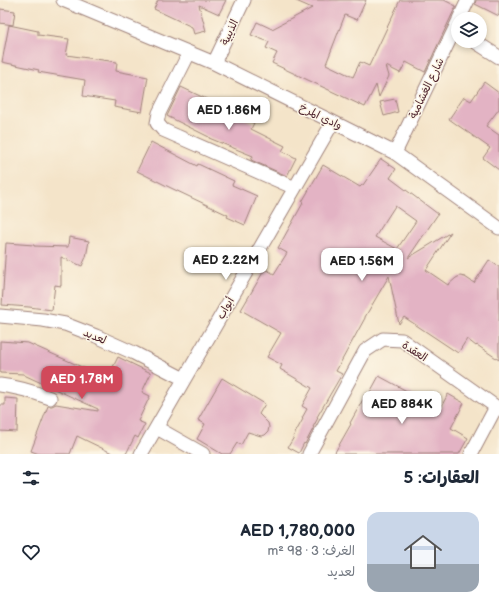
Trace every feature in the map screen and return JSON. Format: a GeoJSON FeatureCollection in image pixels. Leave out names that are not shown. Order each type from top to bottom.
{"type":"FeatureCollection","features":[{"type":"Feature","properties":{"kind":"street","name":"وادي المرخ"},"geometry":{"type":"LineString","coordinates":[[63,0],[214,63],[395,153],[499,228]]}},
{"type":"Feature","properties":{"kind":"street","name":"الذيبية"},"geometry":{"type":"LineString","coordinates":[[214,63],[244,0]]}},
{"type":"Feature","properties":{"kind":"street","name":"شارع الغشامية"},"geometry":{"type":"LineString","coordinates":[[462,12],[466,1]]}},
{"type":"Feature","properties":{"kind":"street","name":"شارع الغشامية"},"geometry":{"type":"LineString","coordinates":[[395,153],[451,37]]}},
{"type":"Feature","properties":{"kind":"street"},"geometry":{"type":"LineString","coordinates":[[485,48],[499,57]]}},
{"type":"Feature","properties":{"kind":"street"},"geometry":{"type":"LineString","coordinates":[[189,53],[159,113],[157,123],[163,130],[295,188]]}},
{"type":"Feature","properties":{"kind":"street","name":"أبواب"},"geometry":{"type":"LineString","coordinates":[[142,454],[333,122]]}},
{"type":"Feature","properties":{"kind":"street","name":"لعديد"},"geometry":{"type":"LineString","coordinates":[[0,316],[43,320],[65,324],[134,353],[184,379]]}},
{"type":"Feature","properties":{"kind":"street","name":"العقدة"},"geometry":{"type":"LineString","coordinates":[[308,454],[365,351],[383,339],[402,340],[498,408]]}},
{"type":"Feature","properties":{"kind":"street"},"geometry":{"type":"LineString","coordinates":[[0,385],[32,391],[50,398]]}},
{"type":"Feature","properties":{"kind":"street"},"geometry":{"type":"LineString","coordinates":[[470,454],[498,408]]}},
{"type":"Feature","properties":{"kind":"street"},"geometry":{"type":"LineString","coordinates":[[157,428],[203,454]]}},
{"type":"Feature","properties":{"kind":"building"},"geometry":{"type":"Polygon","coordinates":[[[158,0],[226,0],[219,14],[199,5],[206,31],[194,34],[192,27],[154,9],[158,0]]]}},
{"type":"Feature","properties":{"kind":"building"},"geometry":{"type":"Polygon","coordinates":[[[294,0],[366,0],[357,20],[345,15],[326,64],[353,77],[360,62],[369,66],[400,0],[444,0],[456,6],[453,12],[451,12],[451,17],[425,72],[406,62],[400,73],[386,66],[389,76],[379,97],[376,85],[365,107],[272,63],[277,53],[266,48],[269,42],[251,35],[257,22],[272,29],[312,8],[294,0]]]}},
{"type":"Feature","properties":{"kind":"building"},"geometry":{"type":"Polygon","coordinates":[[[476,0],[499,0],[499,16],[475,4],[476,0]]]}},
{"type":"Feature","properties":{"kind":"building"},"geometry":{"type":"Polygon","coordinates":[[[0,9],[15,11],[13,25],[0,23],[0,9]]]}},
{"type":"Feature","properties":{"kind":"building"},"geometry":{"type":"Polygon","coordinates":[[[9,25],[38,31],[38,35],[69,39],[66,55],[117,62],[116,71],[148,77],[142,112],[114,107],[115,101],[83,96],[85,80],[38,72],[39,70],[2,62],[9,25]]]}},
{"type":"Feature","properties":{"kind":"building"},"geometry":{"type":"Polygon","coordinates":[[[484,82],[499,93],[499,109],[486,126],[499,135],[499,170],[483,158],[490,148],[449,119],[464,97],[471,101],[484,82]]]}},
{"type":"Feature","properties":{"kind":"building"},"geometry":{"type":"Polygon","coordinates":[[[181,87],[219,105],[218,108],[254,123],[251,129],[285,146],[282,151],[296,158],[287,176],[251,160],[253,156],[209,138],[167,116],[181,87]]]}},
{"type":"Feature","properties":{"kind":"building"},"geometry":{"type":"Polygon","coordinates":[[[395,99],[398,112],[384,116],[380,102],[395,99]]]}},
{"type":"Feature","properties":{"kind":"building"},"geometry":{"type":"Polygon","coordinates":[[[151,142],[197,166],[198,164],[234,181],[232,185],[257,196],[245,225],[227,217],[228,215],[137,171],[151,142]]]}},
{"type":"Feature","properties":{"kind":"building"},"geometry":{"type":"Polygon","coordinates":[[[381,159],[396,169],[390,178],[438,214],[408,258],[451,232],[426,270],[448,285],[460,276],[465,277],[474,283],[489,260],[499,267],[499,360],[467,339],[458,353],[404,317],[399,324],[389,276],[336,371],[342,374],[317,417],[318,418],[314,427],[299,453],[288,447],[303,419],[302,418],[307,409],[302,406],[312,388],[280,369],[282,365],[267,357],[281,333],[241,310],[265,269],[274,274],[287,253],[278,248],[323,165],[360,187],[381,159]],[[395,206],[375,237],[397,249],[416,221],[395,206]]]}},
{"type":"Feature","properties":{"kind":"building"},"geometry":{"type":"Polygon","coordinates":[[[69,237],[89,241],[86,257],[82,266],[61,257],[61,286],[55,285],[52,310],[2,305],[6,243],[68,247],[69,237]]]}},
{"type":"Feature","properties":{"kind":"building"},"geometry":{"type":"Polygon","coordinates":[[[0,341],[28,343],[102,376],[104,372],[109,375],[118,357],[151,373],[142,392],[150,396],[138,421],[145,424],[138,438],[135,436],[126,454],[114,454],[77,436],[70,454],[39,454],[31,451],[48,406],[56,404],[98,411],[98,409],[24,374],[0,373],[0,341]]]}},
{"type":"Feature","properties":{"kind":"building"},"geometry":{"type":"Polygon","coordinates":[[[379,376],[440,409],[448,394],[464,403],[451,428],[468,438],[459,454],[334,454],[366,394],[368,396],[379,376]]]}},
{"type":"Feature","properties":{"kind":"building"},"geometry":{"type":"Polygon","coordinates":[[[222,378],[265,404],[259,414],[268,423],[269,427],[268,432],[261,436],[248,432],[241,445],[237,443],[230,454],[222,454],[197,439],[205,424],[198,420],[222,378]]]}},
{"type":"Feature","properties":{"kind":"building"},"geometry":{"type":"Polygon","coordinates":[[[5,398],[18,399],[17,432],[0,431],[0,405],[5,405],[5,398]]]}}]}
